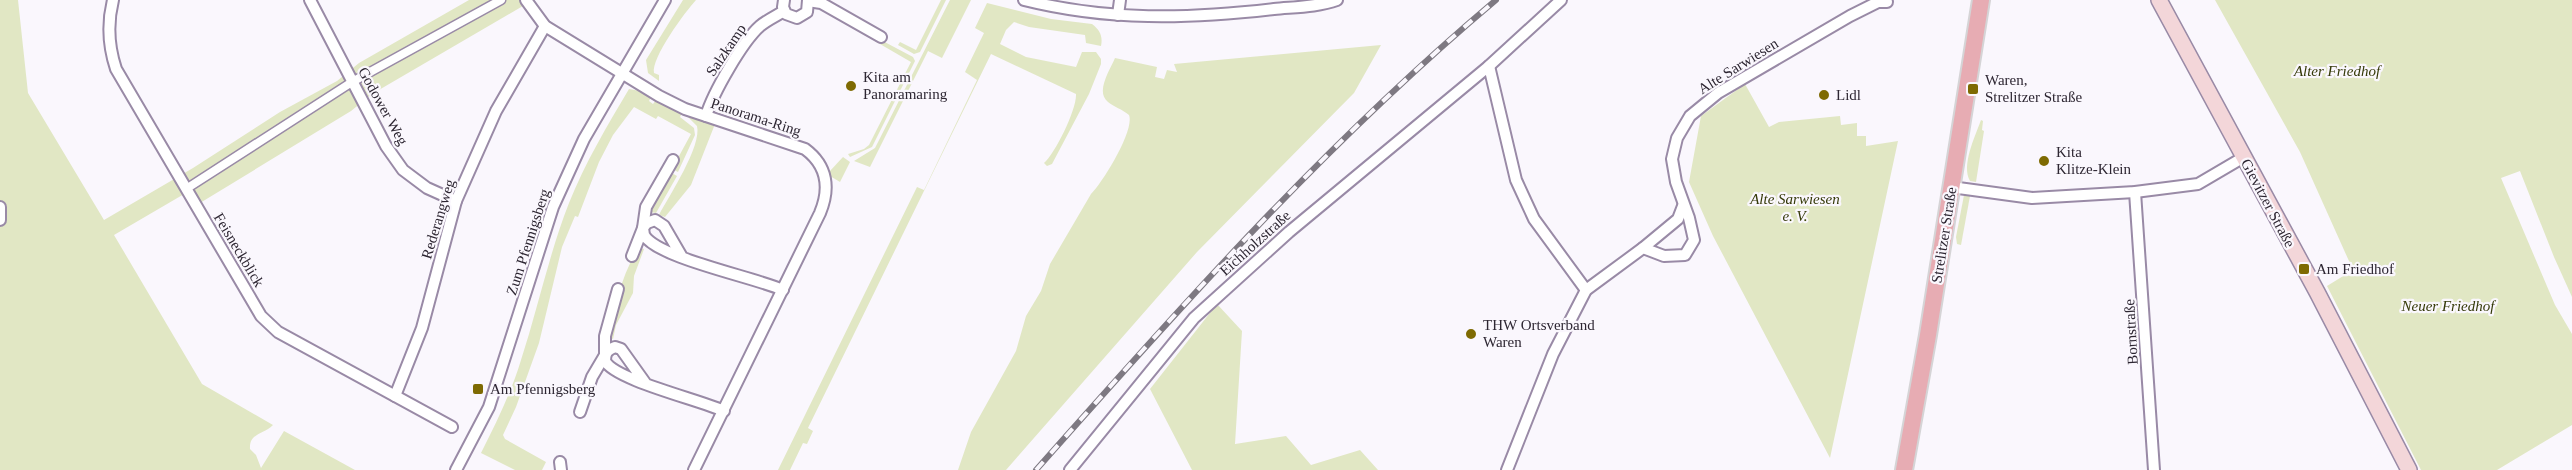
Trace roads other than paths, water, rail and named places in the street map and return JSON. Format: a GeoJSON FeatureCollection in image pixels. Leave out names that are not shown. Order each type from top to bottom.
{"type":"FeatureCollection","features":[{"type":"Feature","properties":{"kind":"main road","name":"Strelitzer Straße"},"geometry":{"type":"LineString","coordinates":[[1904,470],[1981,0]]}},
{"type":"Feature","properties":{"kind":"main road","name":"Gievitzer Straße"},"geometry":{"type":"LineString","coordinates":[[2159,0],[2317,292],[2409,470]]}},
{"type":"Feature","properties":{"kind":"street","name":"Feisneckblick"},"geometry":{"type":"LineString","coordinates":[[113,0],[109,36],[116,69],[261,316],[278,332],[452,427]]}},
{"type":"Feature","properties":{"kind":"street","name":"Godower Weg"},"geometry":{"type":"LineString","coordinates":[[310,0],[386,146],[403,170],[427,188],[456,201]]}},
{"type":"Feature","properties":{"kind":"street"},"geometry":{"type":"LineString","coordinates":[[186,189],[352,82],[501,0]]}},
{"type":"Feature","properties":{"kind":"street"},"geometry":{"type":"LineString","coordinates":[[526,0],[545,26]]}},
{"type":"Feature","properties":{"kind":"street","name":"Zum Pfennigsberg"},"geometry":{"type":"LineString","coordinates":[[456,470],[489,407],[554,207],[584,139],[664,0]]}},
{"type":"Feature","properties":{"kind":"street","name":"Salzkamp"},"geometry":{"type":"LineString","coordinates":[[706,116],[713,98],[750,38],[784,5],[789,17],[801,18],[807,12],[808,0],[821,3],[881,37]]}},
{"type":"Feature","properties":{"kind":"street"},"geometry":{"type":"LineString","coordinates":[[1024,0],[1118,15],[1182,18],[1337,0]]}},
{"type":"Feature","properties":{"kind":"street"},"geometry":{"type":"LineString","coordinates":[[1118,15],[1119,0]]}},
{"type":"Feature","properties":{"kind":"street","name":"Eichholzstraße"},"geometry":{"type":"LineString","coordinates":[[1070,470],[1194,318],[1289,232],[1489,66],[1561,0]]}},
{"type":"Feature","properties":{"kind":"street","name":"Alte Sarwiesen"},"geometry":{"type":"LineString","coordinates":[[1643,248],[1664,256],[1685,255],[1694,240],[1672,159],[1677,138],[1690,116],[1718,93],[1850,16],[1878,2],[1887,2]]}},
{"type":"Feature","properties":{"kind":"street","name":"Panorama-Ring"},"geometry":{"type":"LineString","coordinates":[[545,26],[675,105],[797,145],[812,154],[823,170],[826,179],[825,201],[694,470]]}},
{"type":"Feature","properties":{"kind":"street","name":"Rederangweg"},"geometry":{"type":"LineString","coordinates":[[395,396],[422,328],[456,201],[496,111],[545,26]]}},
{"type":"Feature","properties":{"kind":"street"},"geometry":{"type":"LineString","coordinates":[[1489,66],[1516,180],[1534,219],[1586,290]]}},
{"type":"Feature","properties":{"kind":"street"},"geometry":{"type":"LineString","coordinates":[[1952,187],[2032,198],[2135,192],[2198,184],[2244,157]]}},
{"type":"Feature","properties":{"kind":"street"},"geometry":{"type":"LineString","coordinates":[[673,160],[646,207],[644,235],[650,244],[682,257],[783,290]]}},
{"type":"Feature","properties":{"kind":"street","name":"Bornstraße"},"geometry":{"type":"LineString","coordinates":[[2135,192],[2154,470]]}},
{"type":"Feature","properties":{"kind":"street"},"geometry":{"type":"LineString","coordinates":[[1507,470],[1553,354],[1586,290],[1678,219],[1683,206]]}},
{"type":"Feature","properties":{"kind":"street"},"geometry":{"type":"LineString","coordinates":[[0,207],[0,220]]}},
{"type":"Feature","properties":{"kind":"street"},"geometry":{"type":"LineString","coordinates":[[632,256],[644,228],[651,220],[660,223],[682,257]]}},
{"type":"Feature","properties":{"kind":"street"},"geometry":{"type":"LineString","coordinates":[[618,289],[605,336],[608,368],[723,411]]}},
{"type":"Feature","properties":{"kind":"street"},"geometry":{"type":"LineString","coordinates":[[580,412],[592,377],[609,349],[615,347],[621,350],[646,384]]}},
{"type":"Feature","properties":{"kind":"railway"},"geometry":{"type":"LineString","coordinates":[[1036,470],[1257,226],[1373,110],[1496,0]]}},
{"type":"Feature","properties":{"kind":"place","name":"Kita am Panoramaring"},"geometry":{"type":"Point","coordinates":[851,86]}},
{"type":"Feature","properties":{"kind":"place","name":"Waren, Strelitzer Straße"},"geometry":{"type":"Point","coordinates":[1973,89]}},
{"type":"Feature","properties":{"kind":"place","name":"Lidl"},"geometry":{"type":"Point","coordinates":[1824,95]}},
{"type":"Feature","properties":{"kind":"place","name":"Kita Klitze-Klein"},"geometry":{"type":"Point","coordinates":[2044,161]}},
{"type":"Feature","properties":{"kind":"place","name":"Am Friedhof"},"geometry":{"type":"Point","coordinates":[2304,269]}},
{"type":"Feature","properties":{"kind":"place","name":"THW Ortsverband Waren"},"geometry":{"type":"Point","coordinates":[1471,334]}},
{"type":"Feature","properties":{"kind":"place","name":"Am Pfennigsberg"},"geometry":{"type":"Point","coordinates":[478,389]}},
{"type":"Feature","properties":{"kind":"park label","name":"Alter Friedhof"},"geometry":{"type":"Point","coordinates":[2337,71]}},
{"type":"Feature","properties":{"kind":"park label","name":"Alte Sarwiesen e. V."},"geometry":{"type":"Point","coordinates":[1795,208]}},
{"type":"Feature","properties":{"kind":"park label","name":"Neuer Friedhof"},"geometry":{"type":"Point","coordinates":[2448,306]}}]}
